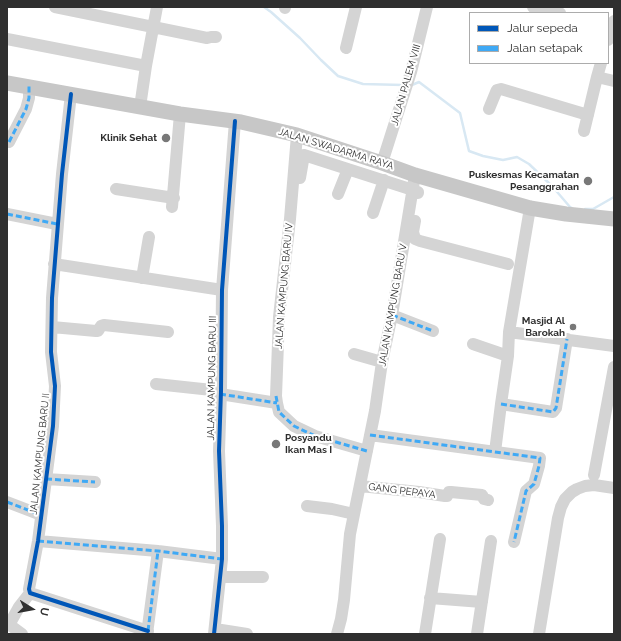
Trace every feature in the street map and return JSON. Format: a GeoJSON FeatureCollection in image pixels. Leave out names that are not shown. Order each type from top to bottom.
{"type":"FeatureCollection","features":[{"type":"Feature","properties":{"kind":"main road","name":"JALAN SWADARMA RAYA"},"geometry":{"type":"LineString","coordinates":[[7,83],[180,114],[235,121],[297,135],[382,163],[414,182],[530,208],[566,214],[614,219]]}},
{"type":"Feature","properties":{"kind":"street"},"geometry":{"type":"LineString","coordinates":[[59,7],[206,38],[216,37]]}},
{"type":"Feature","properties":{"kind":"street"},"geometry":{"type":"LineString","coordinates":[[140,107],[157,7]]}},
{"type":"Feature","properties":{"kind":"street"},"geometry":{"type":"LineString","coordinates":[[346,48],[356,7]]}},
{"type":"Feature","properties":{"kind":"street","name":"JALAN PALEM VIII"},"geometry":{"type":"LineString","coordinates":[[382,163],[405,90],[428,7]]}},
{"type":"Feature","properties":{"kind":"street"},"geometry":{"type":"LineString","coordinates":[[533,7],[556,12]]}},
{"type":"Feature","properties":{"kind":"street"},"geometry":{"type":"LineString","coordinates":[[609,36],[612,23]]}},
{"type":"Feature","properties":{"kind":"street"},"geometry":{"type":"LineString","coordinates":[[7,39],[146,66]]}},
{"type":"Feature","properties":{"kind":"street"},"geometry":{"type":"LineString","coordinates":[[584,131],[601,64]]}},
{"type":"Feature","properties":{"kind":"street"},"geometry":{"type":"LineString","coordinates":[[597,77],[614,81]]}},
{"type":"Feature","properties":{"kind":"street"},"geometry":{"type":"LineString","coordinates":[[9,142],[26,109],[29,86]]}},
{"type":"Feature","properties":{"kind":"street"},"geometry":{"type":"LineString","coordinates":[[489,109],[497,90],[501,90],[588,115]]}},
{"type":"Feature","properties":{"kind":"street","name":"JALAN KAMPUNG BARU II"},"geometry":{"type":"LineString","coordinates":[[30,593],[29,589],[38,541],[52,426],[55,386],[51,352],[52,298],[57,224],[71,94]]}},
{"type":"Feature","properties":{"kind":"street"},"geometry":{"type":"LineString","coordinates":[[116,189],[173,202],[180,114]]}},
{"type":"Feature","properties":{"kind":"street","name":"JALAN KAMPUNG BARU III"},"geometry":{"type":"LineString","coordinates":[[214,631],[222,559],[219,451],[222,290],[235,121]]}},
{"type":"Feature","properties":{"kind":"street","name":"JALAN KAMPUNG BARU IV"},"geometry":{"type":"LineString","coordinates":[[297,135],[290,219],[279,317],[277,403],[279,412],[294,426],[315,436],[367,451]]}},
{"type":"Feature","properties":{"kind":"street"},"geometry":{"type":"LineString","coordinates":[[300,180],[304,155],[384,180],[414,182],[418,192],[418,202],[413,232],[415,239],[508,264]]}},
{"type":"Feature","properties":{"kind":"street"},"geometry":{"type":"LineString","coordinates":[[338,194],[348,169]]}},
{"type":"Feature","properties":{"kind":"street"},"geometry":{"type":"LineString","coordinates":[[373,213],[384,180]]}},
{"type":"Feature","properties":{"kind":"street","name":"JALAN KAMPUNG BARU V"},"geometry":{"type":"LineString","coordinates":[[337,634],[344,600],[348,546],[392,315],[414,182]]}},
{"type":"Feature","properties":{"kind":"street"},"geometry":{"type":"LineString","coordinates":[[495,452],[508,356],[509,332],[530,208]]}},
{"type":"Feature","properties":{"kind":"street"},"geometry":{"type":"LineString","coordinates":[[7,214],[57,224]]}},
{"type":"Feature","properties":{"kind":"street"},"geometry":{"type":"LineString","coordinates":[[142,278],[149,236]]}},
{"type":"Feature","properties":{"kind":"street"},"geometry":{"type":"LineString","coordinates":[[54,264],[222,290]]}},
{"type":"Feature","properties":{"kind":"street"},"geometry":{"type":"LineString","coordinates":[[392,315],[433,331]]}},
{"type":"Feature","properties":{"kind":"street"},"geometry":{"type":"LineString","coordinates":[[52,327],[98,331],[101,326],[104,325],[168,332]]}},
{"type":"Feature","properties":{"kind":"street"},"geometry":{"type":"LineString","coordinates":[[509,332],[614,346]]}},
{"type":"Feature","properties":{"kind":"street"},"geometry":{"type":"LineString","coordinates":[[501,404],[553,412],[556,408],[567,339]]}},
{"type":"Feature","properties":{"kind":"street"},"geometry":{"type":"LineString","coordinates":[[473,344],[508,356]]}},
{"type":"Feature","properties":{"kind":"street"},"geometry":{"type":"LineString","coordinates":[[354,354],[382,362]]}},
{"type":"Feature","properties":{"kind":"street"},"geometry":{"type":"LineString","coordinates":[[594,475],[614,367]]}},
{"type":"Feature","properties":{"kind":"street"},"geometry":{"type":"LineString","coordinates":[[156,384],[277,403]]}},
{"type":"Feature","properties":{"kind":"street"},"geometry":{"type":"LineString","coordinates":[[370,435],[539,457],[540,459],[534,484],[526,491],[514,542]]}},
{"type":"Feature","properties":{"kind":"street"},"geometry":{"type":"LineString","coordinates":[[46,479],[95,482]]}},
{"type":"Feature","properties":{"kind":"street"},"geometry":{"type":"LineString","coordinates":[[539,634],[560,507],[572,492],[585,486],[594,485],[614,488]]}},
{"type":"Feature","properties":{"kind":"street","name":"GANG PEPAYA"},"geometry":{"type":"LineString","coordinates":[[360,486],[446,496],[449,492],[481,495],[484,499],[488,500]]}},
{"type":"Feature","properties":{"kind":"street"},"geometry":{"type":"LineString","coordinates":[[7,502],[41,515]]}},
{"type":"Feature","properties":{"kind":"street"},"geometry":{"type":"LineString","coordinates":[[307,506],[332,509],[354,514]]}},
{"type":"Feature","properties":{"kind":"street"},"geometry":{"type":"LineString","coordinates":[[425,634],[440,539]]}},
{"type":"Feature","properties":{"kind":"street"},"geometry":{"type":"LineString","coordinates":[[38,541],[158,551],[222,559]]}},
{"type":"Feature","properties":{"kind":"street"},"geometry":{"type":"LineString","coordinates":[[478,634],[491,541]]}},
{"type":"Feature","properties":{"kind":"street"},"geometry":{"type":"LineString","coordinates":[[22,634],[8,624],[30,593],[148,633],[158,551]]}},
{"type":"Feature","properties":{"kind":"street"},"geometry":{"type":"LineString","coordinates":[[220,577],[263,577]]}},
{"type":"Feature","properties":{"kind":"street"},"geometry":{"type":"LineString","coordinates":[[430,598],[482,602]]}},
{"type":"Feature","properties":{"kind":"street"},"geometry":{"type":"LineString","coordinates":[[214,631],[247,634]]}},
{"type":"Feature","properties":{"kind":"waterway"},"geometry":{"type":"LineString","coordinates":[[264,7],[300,38],[338,76],[363,84],[403,85]]}},
{"type":"Feature","properties":{"kind":"waterway"},"geometry":{"type":"LineString","coordinates":[[410,85],[419,82],[460,113],[469,151],[483,156],[503,160],[517,157],[529,164],[572,208]]}},
{"type":"Feature","properties":{"kind":"waterway"},"geometry":{"type":"LineString","coordinates":[[585,209],[593,209],[614,197]]}},
{"type":"Feature","properties":{"kind":"marked path"},"geometry":{"type":"LineString","coordinates":[[9,142],[26,109],[29,98],[29,86]]}},
{"type":"Feature","properties":{"kind":"marked path"},"geometry":{"type":"LineString","coordinates":[[7,214],[57,224]]}},
{"type":"Feature","properties":{"kind":"marked path"},"geometry":{"type":"LineString","coordinates":[[392,315],[433,331]]}},
{"type":"Feature","properties":{"kind":"marked path"},"geometry":{"type":"LineString","coordinates":[[501,404],[553,412],[556,408],[567,339]]}},
{"type":"Feature","properties":{"kind":"marked path"},"geometry":{"type":"LineString","coordinates":[[220,394],[277,403]]}},
{"type":"Feature","properties":{"kind":"marked path"},"geometry":{"type":"LineString","coordinates":[[276,396],[279,412],[294,426],[315,436],[367,451]]}},
{"type":"Feature","properties":{"kind":"marked path"},"geometry":{"type":"LineString","coordinates":[[370,435],[540,458],[534,484],[526,491],[514,542]]}},
{"type":"Feature","properties":{"kind":"marked path"},"geometry":{"type":"LineString","coordinates":[[46,479],[95,482]]}},
{"type":"Feature","properties":{"kind":"marked path"},"geometry":{"type":"LineString","coordinates":[[7,502],[41,515]]}},
{"type":"Feature","properties":{"kind":"marked path"},"geometry":{"type":"LineString","coordinates":[[38,541],[158,551],[222,559]]}},
{"type":"Feature","properties":{"kind":"marked path"},"geometry":{"type":"LineString","coordinates":[[148,631],[158,551]]}},
{"type":"Feature","properties":{"kind":"cycle path"},"geometry":{"type":"LineString","coordinates":[[71,94],[62,174],[52,298],[51,352],[55,386],[53,426],[38,541],[29,589],[30,593],[148,631]]}},
{"type":"Feature","properties":{"kind":"cycle path"},"geometry":{"type":"LineString","coordinates":[[214,634],[222,559],[219,451],[222,290],[235,121]]}},
{"type":"Feature","properties":{"kind":"place","name":"Klinik Sehat"},"geometry":{"type":"Point","coordinates":[166,138]}},
{"type":"Feature","properties":{"kind":"place","name":"Puskesmas Kecamatan Pesanggrahan"},"geometry":{"type":"Point","coordinates":[588,181]}},
{"type":"Feature","properties":{"kind":"place","name":"Masjid Al Barokah"},"geometry":{"type":"Point","coordinates":[573,327]}},
{"type":"Feature","properties":{"kind":"place","name":"Posyandu Ikan Mas I"},"geometry":{"type":"Point","coordinates":[276,444]}}]}
